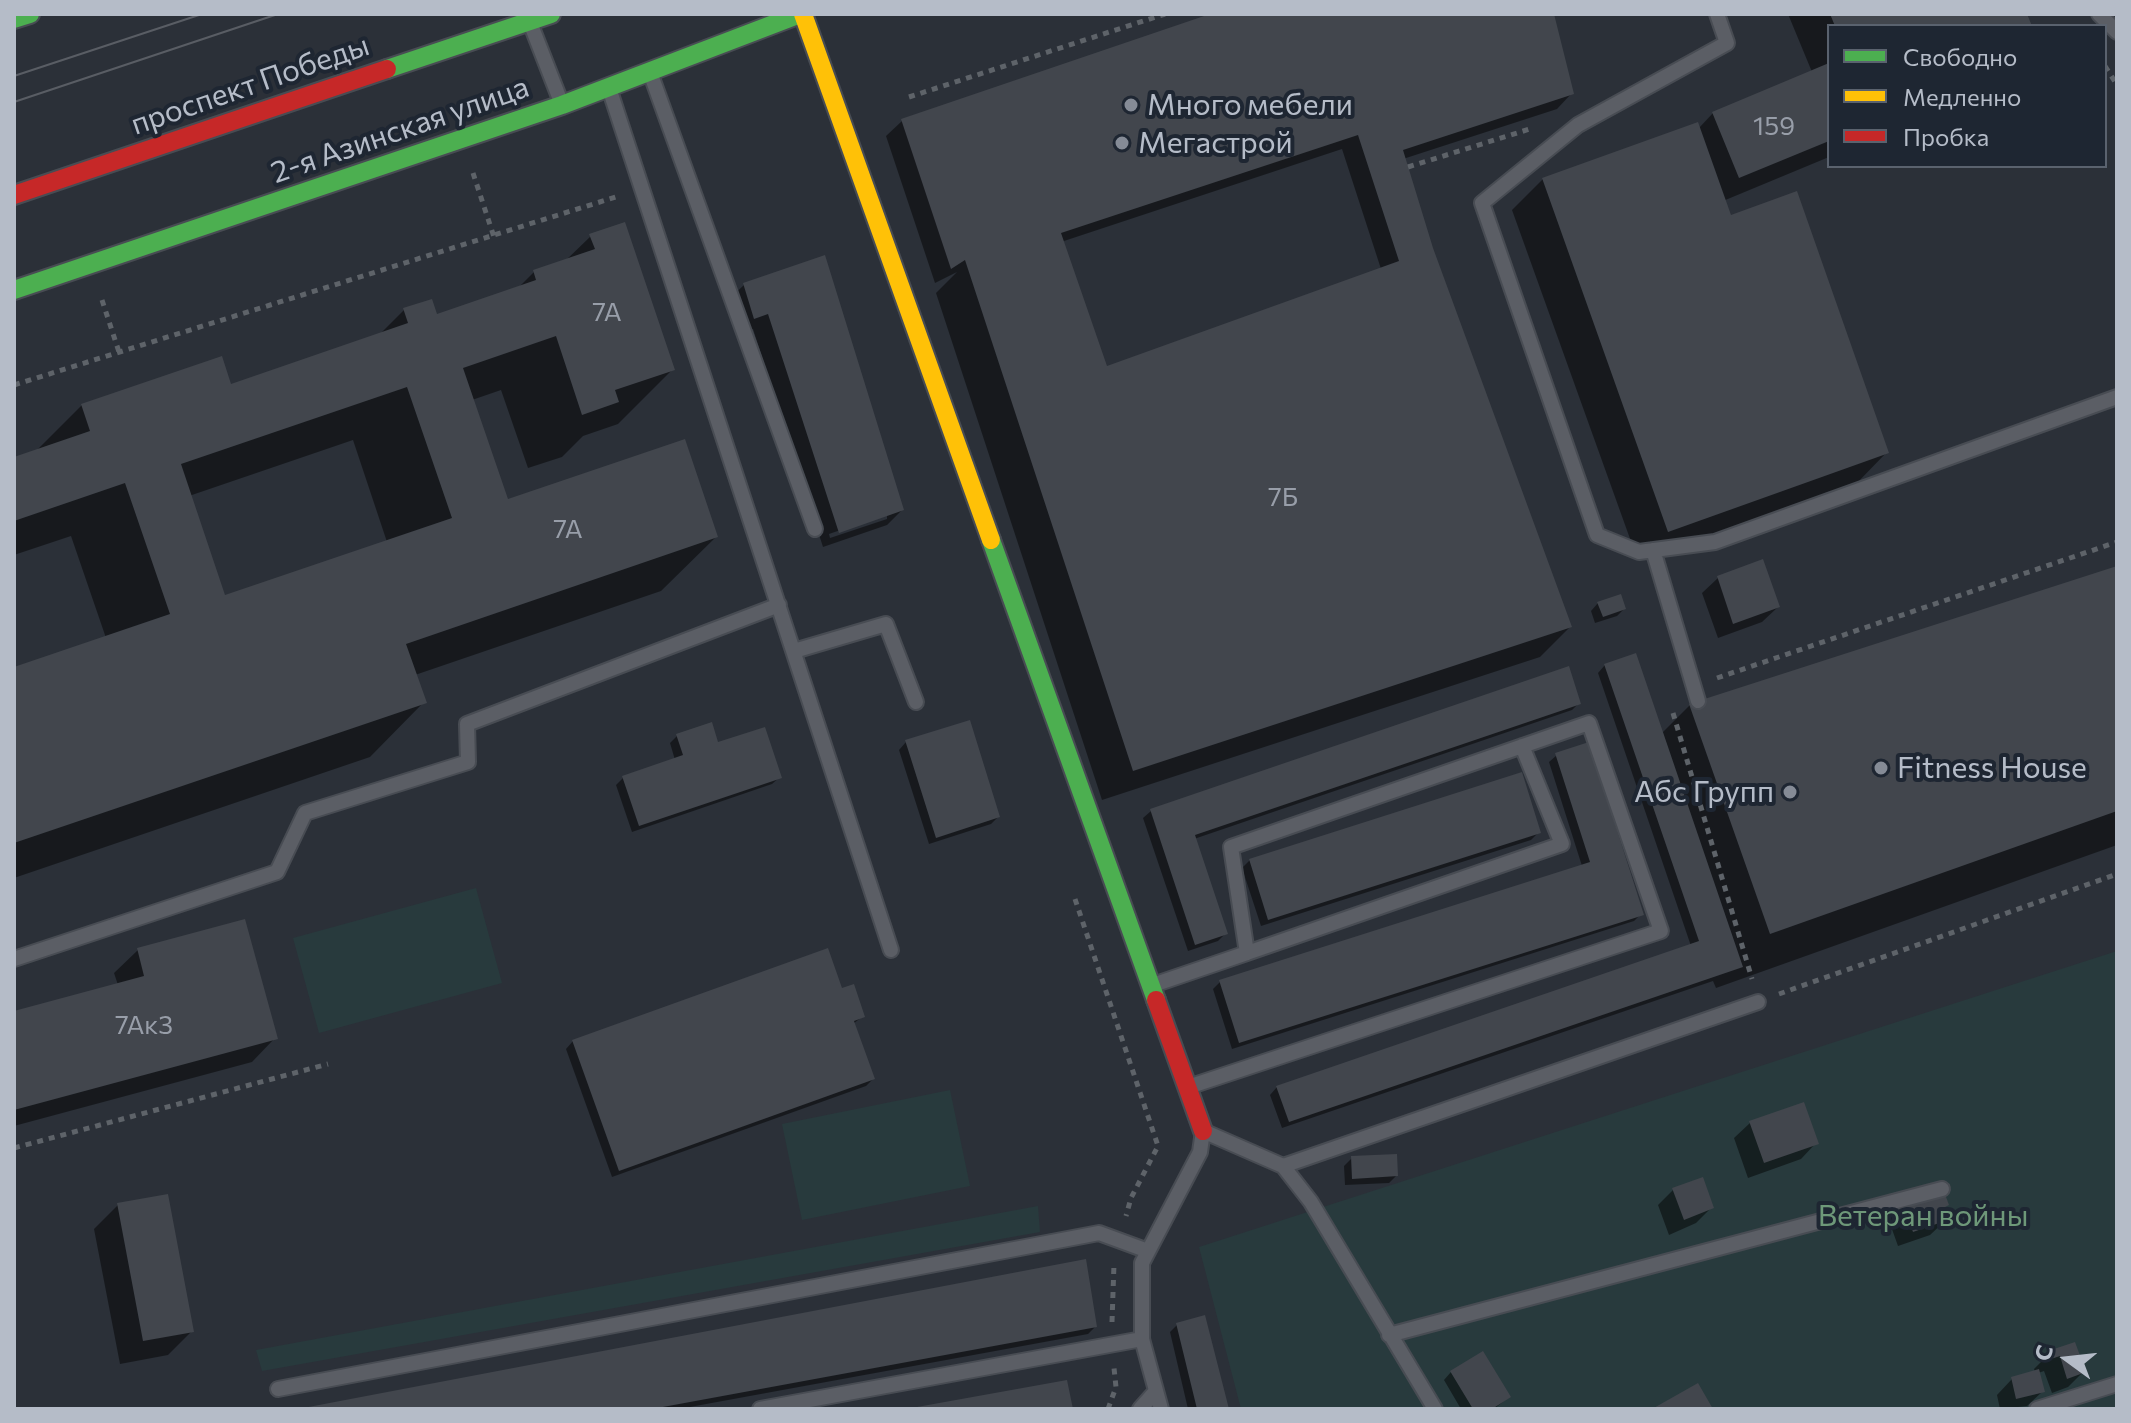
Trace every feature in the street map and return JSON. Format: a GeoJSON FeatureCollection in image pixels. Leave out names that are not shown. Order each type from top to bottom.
{"type":"FeatureCollection","features":[{"type":"Feature","properties":{"kind":"street"},"geometry":{"type":"LineString","coordinates":[[14,19],[30,14]]}},
{"type":"Feature","properties":{"kind":"street","name":"проспект Победы"},"geometry":{"type":"LineString","coordinates":[[14,195],[551,14]]}},
{"type":"Feature","properties":{"kind":"street"},"geometry":{"type":"LineString","coordinates":[[802,14],[1203,1131]]}},
{"type":"Feature","properties":{"kind":"street","name":"2-я Азинская улица"},"geometry":{"type":"LineString","coordinates":[[14,290],[562,105],[802,14]]}},
{"type":"Feature","properties":{"kind":"lane"},"geometry":{"type":"LineString","coordinates":[[1717,14],[1727,43],[1578,125],[1482,203],[1597,535],[1639,552],[1715,542],[2117,397]]}},
{"type":"Feature","properties":{"kind":"lane"},"geometry":{"type":"LineString","coordinates":[[2099,14],[2117,32]]}},
{"type":"Feature","properties":{"kind":"lane"},"geometry":{"type":"LineString","coordinates":[[530,21],[562,105]]}},
{"type":"Feature","properties":{"kind":"lane"},"geometry":{"type":"LineString","coordinates":[[650,73],[815,529]]}},
{"type":"Feature","properties":{"kind":"lane"},"geometry":{"type":"LineString","coordinates":[[608,88],[891,950]]}},
{"type":"Feature","properties":{"kind":"lane"},"geometry":{"type":"LineString","coordinates":[[1653,550],[1696,693]]}},
{"type":"Feature","properties":{"kind":"lane"},"geometry":{"type":"LineString","coordinates":[[14,959],[277,872],[305,813],[468,762],[467,724],[779,605]]}},
{"type":"Feature","properties":{"kind":"lane"},"geometry":{"type":"LineString","coordinates":[[794,651],[886,624],[916,702]]}},
{"type":"Feature","properties":{"kind":"lane"},"geometry":{"type":"LineString","coordinates":[[1188,1087],[1661,931],[1589,723],[1231,847],[1247,953]]}},
{"type":"Feature","properties":{"kind":"lane"},"geometry":{"type":"LineString","coordinates":[[1151,986],[1562,844],[1522,746]]}},
{"type":"Feature","properties":{"kind":"lane"},"geometry":{"type":"LineString","coordinates":[[1283,1166],[1758,1002]]}},
{"type":"Feature","properties":{"kind":"lane"},"geometry":{"type":"LineString","coordinates":[[1161,1409],[1142,1339],[1142,1263],[1200,1152],[1203,1131],[1283,1166],[1311,1202],[1435,1409]]}},
{"type":"Feature","properties":{"kind":"lane"},"geometry":{"type":"LineString","coordinates":[[1389,1335],[1942,1189]]}},
{"type":"Feature","properties":{"kind":"lane"},"geometry":{"type":"LineString","coordinates":[[278,1389],[1099,1233],[1148,1251]]}},
{"type":"Feature","properties":{"kind":"lane"},"geometry":{"type":"LineString","coordinates":[[760,1409],[1142,1339]]}},
{"type":"Feature","properties":{"kind":"lane"},"geometry":{"type":"LineString","coordinates":[[2037,1409],[2117,1384]]}},
{"type":"Feature","properties":{"kind":"lane"},"geometry":{"type":"LineString","coordinates":[[1140,1409],[1156,1391]]}},
{"type":"Feature","properties":{"kind":"path"},"geometry":{"type":"LineString","coordinates":[[909,97],[1165,14]]}},
{"type":"Feature","properties":{"kind":"path"},"geometry":{"type":"LineString","coordinates":[[1408,167],[1526,128],[1578,125]]}},
{"type":"Feature","properties":{"kind":"path"},"geometry":{"type":"LineString","coordinates":[[471,166],[494,237]]}},
{"type":"Feature","properties":{"kind":"path"},"geometry":{"type":"LineString","coordinates":[[14,385],[643,188]]}},
{"type":"Feature","properties":{"kind":"path"},"geometry":{"type":"LineString","coordinates":[[101,295],[119,352]]}},
{"type":"Feature","properties":{"kind":"path"},"geometry":{"type":"LineString","coordinates":[[2117,542],[1696,693],[1668,695],[1758,1002],[2117,874]]}},
{"type":"Feature","properties":{"kind":"path"},"geometry":{"type":"LineString","coordinates":[[1072,889],[1158,1146],[1131,1198],[1111,1273],[1116,1387],[1108,1409]]}},
{"type":"Feature","properties":{"kind":"path"},"geometry":{"type":"LineString","coordinates":[[14,1148],[328,1064]]}},
{"type":"Feature","properties":{"kind":"green space"},"geometry":{"type":"Polygon","coordinates":[[[476,888],[502,983],[319,1033],[293,938],[476,888]]]}},
{"type":"Feature","properties":{"kind":"green space","name":"Ветеран войны"},"geometry":{"type":"Polygon","coordinates":[[[2117,951],[2117,1409],[1241,1409],[1199,1247],[2117,951]]]}},
{"type":"Feature","properties":{"kind":"green space"},"geometry":{"type":"Polygon","coordinates":[[[950,1090],[970,1186],[802,1220],[782,1124],[950,1090]]]}},
{"type":"Feature","properties":{"kind":"green space"},"geometry":{"type":"Polygon","coordinates":[[[1038,1206],[1040,1232],[262,1371],[256,1350],[1038,1206]]]}},
{"type":"Feature","properties":{"kind":"building"},"geometry":{"type":"Polygon","coordinates":[[[1210,14],[1554,14],[1574,94],[1403,150],[1433,248],[1572,627],[1133,771],[965,260],[951,269],[901,119],[1210,14]],[[1358,135],[1061,233],[1107,366],[1399,261],[1358,135]]]}},
{"type":"Feature","properties":{"kind":"building"},"geometry":{"type":"Polygon","coordinates":[[[1830,14],[2027,14],[2031,24],[1834,24],[1830,14]]]}},
{"type":"Feature","properties":{"kind":"building"},"geometry":{"type":"Polygon","coordinates":[[[1827,64],[1827,142],[1739,178],[1712,112],[1827,64]]]}},
{"type":"Feature","properties":{"kind":"building"},"geometry":{"type":"Polygon","coordinates":[[[1698,122],[1731,215],[1797,191],[1889,453],[1668,532],[1542,178],[1698,122]]]}},
{"type":"Feature","properties":{"kind":"building"},"geometry":{"type":"Polygon","coordinates":[[[625,222],[675,370],[615,390],[619,402],[582,415],[556,336],[463,368],[508,499],[685,439],[718,537],[406,644],[427,703],[14,843],[14,667],[170,614],[125,483],[14,521],[14,457],[90,431],[81,404],[222,356],[231,384],[408,323],[403,308],[432,299],[437,314],[536,280],[533,270],[595,249],[589,234],[625,222]],[[407,387],[181,464],[225,595],[452,518],[407,387]]]}},
{"type":"Feature","properties":{"kind":"building"},"geometry":{"type":"Polygon","coordinates":[[[825,255],[904,510],[839,533],[768,314],[754,319],[743,283],[825,255]]]}},
{"type":"Feature","properties":{"kind":"building"},"geometry":{"type":"Polygon","coordinates":[[[1763,559],[1780,607],[1733,624],[1717,576],[1763,559]]]}},
{"type":"Feature","properties":{"kind":"building"},"geometry":{"type":"Polygon","coordinates":[[[2117,566],[2117,811],[1770,934],[1689,704],[2117,566]]]}},
{"type":"Feature","properties":{"kind":"building"},"geometry":{"type":"Polygon","coordinates":[[[1621,594],[1626,609],[1603,617],[1597,602],[1621,594]]]}},
{"type":"Feature","properties":{"kind":"building"},"geometry":{"type":"Polygon","coordinates":[[[1636,653],[1743,967],[1289,1122],[1276,1086],[1699,941],[1604,664],[1636,653]]]}},
{"type":"Feature","properties":{"kind":"building"},"geometry":{"type":"Polygon","coordinates":[[[1569,666],[1581,704],[1195,835],[1228,934],[1195,945],[1150,809],[1569,666]]]}},
{"type":"Feature","properties":{"kind":"building"},"geometry":{"type":"Polygon","coordinates":[[[970,720],[1000,817],[936,838],[905,740],[970,720]]]}},
{"type":"Feature","properties":{"kind":"building"},"geometry":{"type":"Polygon","coordinates":[[[712,722],[718,742],[765,727],[782,778],[639,826],[622,776],[683,755],[676,734],[712,722]]]}},
{"type":"Feature","properties":{"kind":"building"},"geometry":{"type":"Polygon","coordinates":[[[1589,742],[1644,915],[1239,1043],[1219,980],[1590,862],[1555,753],[1589,742]]]}},
{"type":"Feature","properties":{"kind":"building"},"geometry":{"type":"Polygon","coordinates":[[[1522,772],[1541,833],[1268,920],[1249,859],[1522,772]]]}},
{"type":"Feature","properties":{"kind":"building"},"geometry":{"type":"Polygon","coordinates":[[[245,919],[278,1039],[14,1110],[14,1011],[144,976],[137,948],[245,919]]]}},
{"type":"Feature","properties":{"kind":"building"},"geometry":{"type":"Polygon","coordinates":[[[828,948],[842,988],[854,984],[865,1017],[854,1021],[875,1079],[619,1171],[572,1040],[828,948]]]}},
{"type":"Feature","properties":{"kind":"building"},"geometry":{"type":"Polygon","coordinates":[[[1804,1102],[1819,1144],[1764,1163],[1749,1121],[1804,1102]]]}},
{"type":"Feature","properties":{"kind":"building"},"geometry":{"type":"Polygon","coordinates":[[[1397,1154],[1398,1176],[1352,1179],[1351,1156],[1397,1154]]]}},
{"type":"Feature","properties":{"kind":"building"},"geometry":{"type":"Polygon","coordinates":[[[1703,1177],[1714,1208],[1684,1220],[1672,1188],[1703,1177]]]}},
{"type":"Feature","properties":{"kind":"building"},"geometry":{"type":"Polygon","coordinates":[[[1942,1186],[1949,1205],[1945,1207],[1948,1220],[1913,1232],[1902,1201],[1942,1186]]]}},
{"type":"Feature","properties":{"kind":"building"},"geometry":{"type":"Polygon","coordinates":[[[168,1194],[194,1332],[143,1341],[117,1203],[168,1194]]]}},
{"type":"Feature","properties":{"kind":"building"},"geometry":{"type":"Polygon","coordinates":[[[1086,1259],[1097,1327],[652,1409],[298,1409],[1086,1259]]]}},
{"type":"Feature","properties":{"kind":"building"},"geometry":{"type":"Polygon","coordinates":[[[1205,1315],[1229,1409],[1197,1409],[1176,1323],[1205,1315]]]}},
{"type":"Feature","properties":{"kind":"building"},"geometry":{"type":"Polygon","coordinates":[[[2075,1342],[2086,1372],[2067,1379],[2060,1356],[2051,1359],[2048,1351],[2075,1342]]]}},
{"type":"Feature","properties":{"kind":"building"},"geometry":{"type":"Polygon","coordinates":[[[1483,1351],[1511,1397],[1492,1409],[1473,1409],[1450,1371],[1483,1351]]]}},
{"type":"Feature","properties":{"kind":"building"},"geometry":{"type":"Polygon","coordinates":[[[2039,1369],[2045,1392],[2016,1399],[2011,1377],[2039,1369]]]}},
{"type":"Feature","properties":{"kind":"building"},"geometry":{"type":"Polygon","coordinates":[[[1067,1380],[1073,1409],[917,1409],[917,1407],[1067,1380]]]}},
{"type":"Feature","properties":{"kind":"building"},"geometry":{"type":"Polygon","coordinates":[[[1698,1383],[1713,1409],[1652,1409],[1698,1383]]]}},
{"type":"Feature","properties":{"kind":"tram line"},"geometry":{"type":"LineString","coordinates":[[14,76],[202,14]]}},
{"type":"Feature","properties":{"kind":"tram line"},"geometry":{"type":"LineString","coordinates":[[14,102],[278,14]]}},
{"type":"Feature","properties":{"kind":"traffic: fast"},"geometry":{"type":"LineString","coordinates":[[14,19],[30,14]]}},
{"type":"Feature","properties":{"kind":"traffic: fast"},"geometry":{"type":"LineString","coordinates":[[387,69],[551,14]]}},
{"type":"Feature","properties":{"kind":"traffic: fast"},"geometry":{"type":"LineString","coordinates":[[14,290],[562,105],[800,14]]}},
{"type":"Feature","properties":{"kind":"traffic: fast"},"geometry":{"type":"LineString","coordinates":[[991,540],[1156,1000]]}},
{"type":"Feature","properties":{"kind":"traffic: slow"},"geometry":{"type":"LineString","coordinates":[[803,14],[991,540]]}},
{"type":"Feature","properties":{"kind":"traffic: jam"},"geometry":{"type":"LineString","coordinates":[[14,195],[387,69]]}},
{"type":"Feature","properties":{"kind":"traffic: jam"},"geometry":{"type":"LineString","coordinates":[[1156,1000],[1203,1131]]}},
{"type":"Feature","properties":{"kind":"place","name":"Много мебели"},"geometry":{"type":"Point","coordinates":[1131,105]}},
{"type":"Feature","properties":{"kind":"place","name":"Мегастрой"},"geometry":{"type":"Point","coordinates":[1122,143]}},
{"type":"Feature","properties":{"kind":"place","name":"Fitness House"},"geometry":{"type":"Point","coordinates":[1881,768]}},
{"type":"Feature","properties":{"kind":"place","name":"Абс Групп"},"geometry":{"type":"Point","coordinates":[1790,792]}}]}
